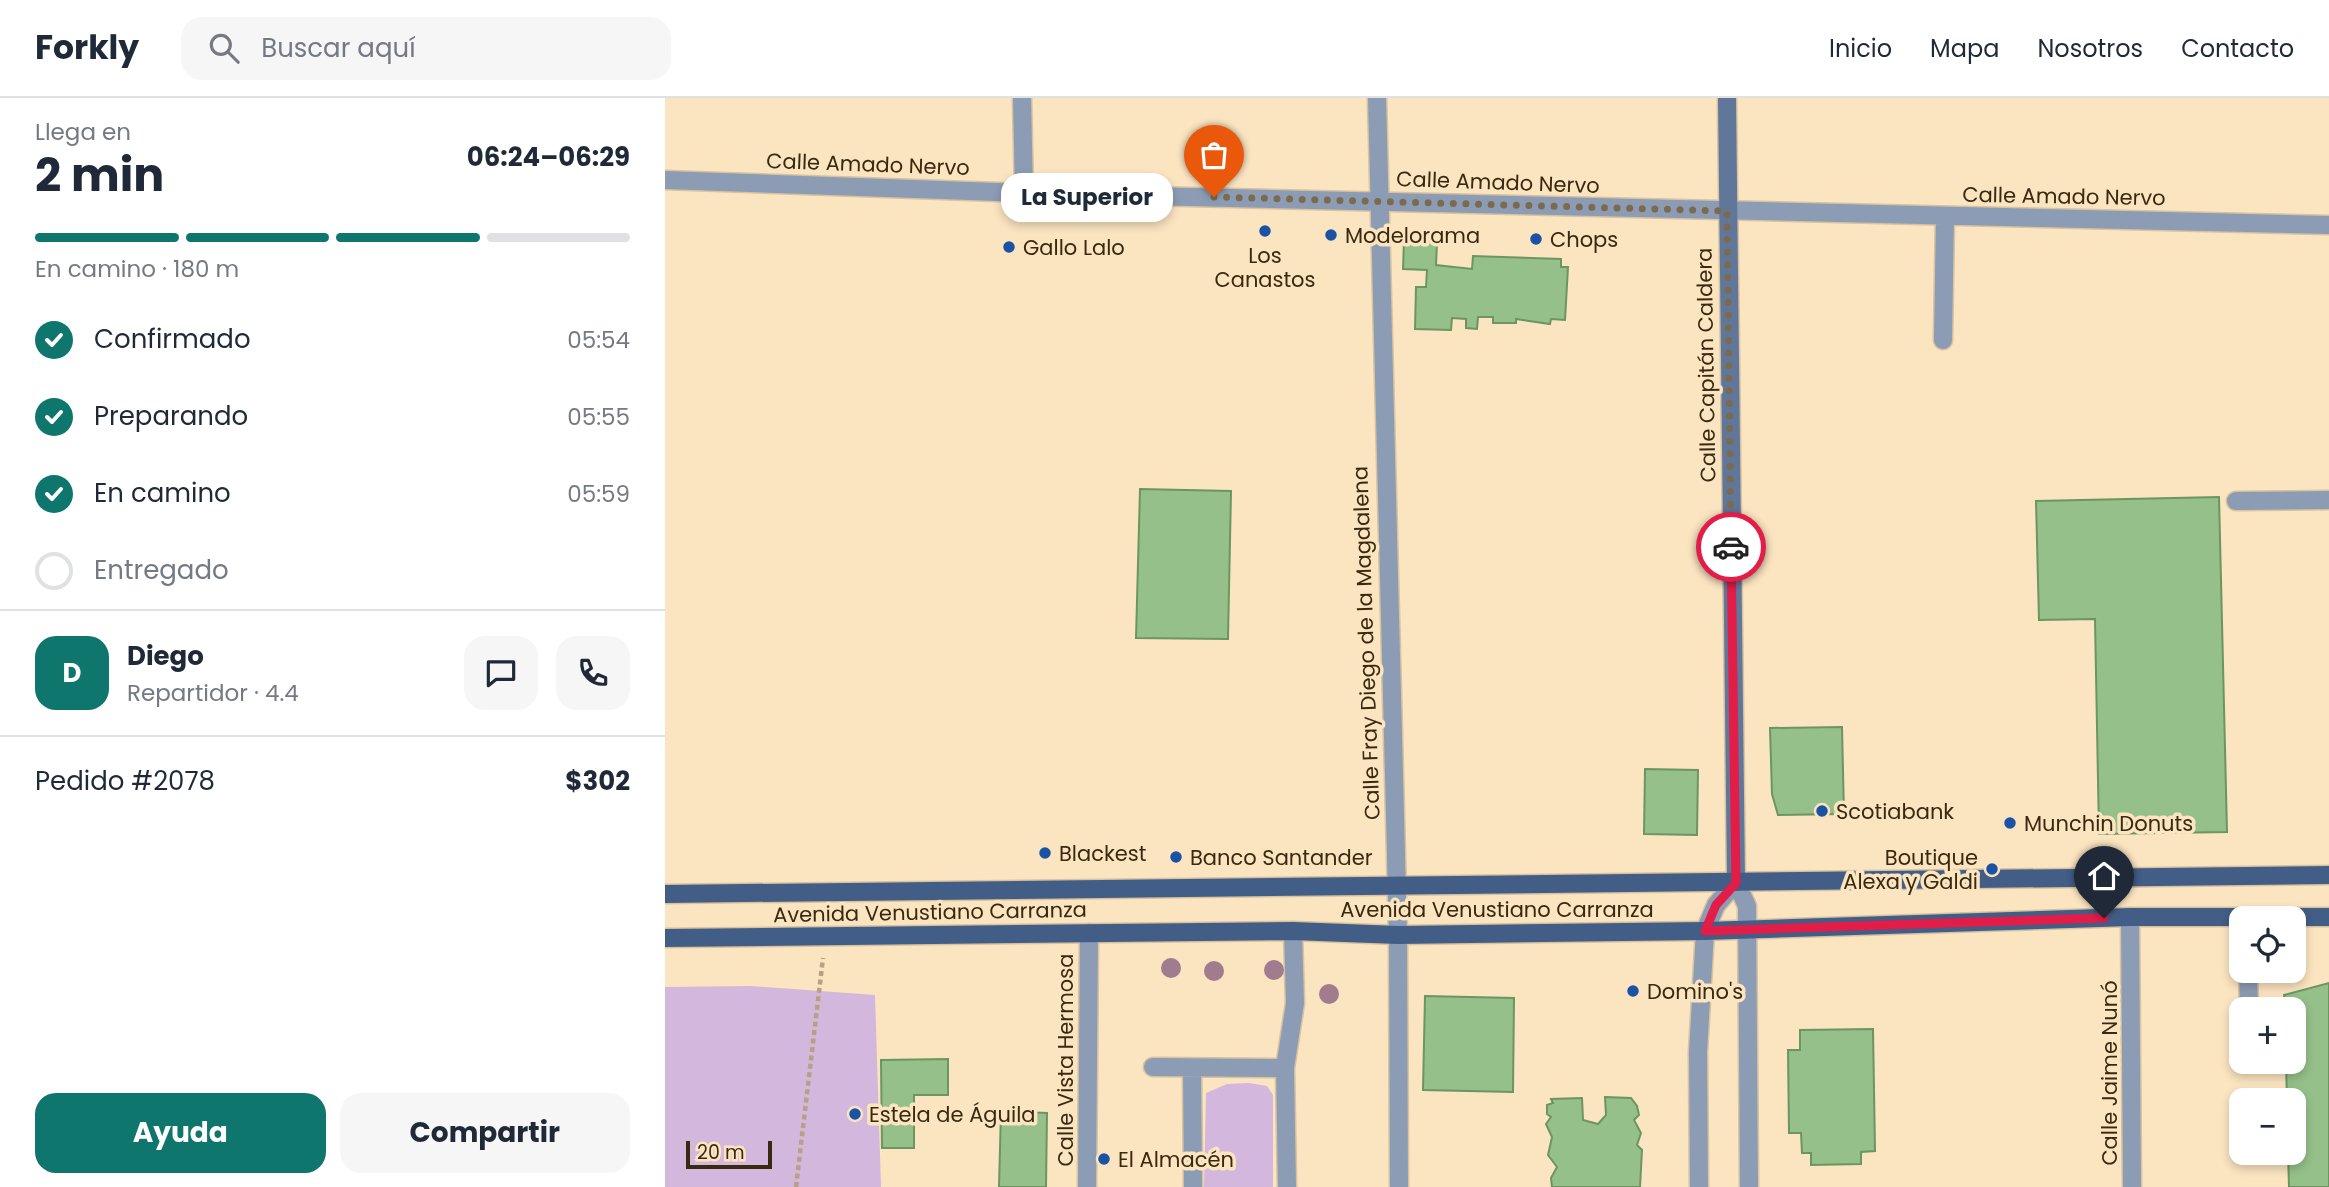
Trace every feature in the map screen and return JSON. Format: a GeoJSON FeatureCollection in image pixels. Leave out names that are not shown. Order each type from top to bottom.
{"type":"FeatureCollection","features":[{"type":"Feature","properties":{"kind":"main road","name":"Calle Capitán Caldera"},"geometry":{"type":"LineString","coordinates":[[1727,98],[1736,883]]}},
{"type":"Feature","properties":{"kind":"main road","name":"Avenida Venustiano Carranza"},"geometry":{"type":"LineString","coordinates":[[665,894],[1395,888],[2329,875]]}},
{"type":"Feature","properties":{"kind":"main road","name":"Avenida Venustiano Carranza"},"geometry":{"type":"LineString","coordinates":[[665,938],[1293,931],[1398,934],[1705,931],[2130,917],[2229,918]]}},
{"type":"Feature","properties":{"kind":"main road","name":"Avenida Venustiano Carranza"},"geometry":{"type":"LineString","coordinates":[[2306,917],[2329,917]]}},
{"type":"Feature","properties":{"kind":"street"},"geometry":{"type":"LineString","coordinates":[[1022,98],[1024,193]]}},
{"type":"Feature","properties":{"kind":"street","name":"Calle Fray Diego de la Magdalena"},"geometry":{"type":"LineString","coordinates":[[1377,98],[1377,201],[1398,934],[1399,1187]]}},
{"type":"Feature","properties":{"kind":"street","name":"Calle Amado Nervo"},"geometry":{"type":"LineString","coordinates":[[665,180],[1024,193],[2329,225]]}},
{"type":"Feature","properties":{"kind":"street"},"geometry":{"type":"LineString","coordinates":[[1943,340],[1945,216]]}},
{"type":"Feature","properties":{"kind":"street"},"geometry":{"type":"LineString","coordinates":[[2236,500],[2329,500]]}},
{"type":"Feature","properties":{"kind":"street"},"geometry":{"type":"LineString","coordinates":[[1699,1187],[1698,1052],[1705,931],[1716,905],[1736,883],[1747,906],[1749,1187]]}},
{"type":"Feature","properties":{"kind":"street","name":"Calle Jaime Nunó"},"geometry":{"type":"LineString","coordinates":[[2130,917],[2132,1187]]}},
{"type":"Feature","properties":{"kind":"street"},"geometry":{"type":"LineString","coordinates":[[1287,1187],[1285,1069],[1295,1003],[1293,931]]}},
{"type":"Feature","properties":{"kind":"street","name":"Calle Vista Hermosa"},"geometry":{"type":"LineString","coordinates":[[1087,1187],[1089,933]]}},
{"type":"Feature","properties":{"kind":"street"},"geometry":{"type":"LineString","coordinates":[[1153,1067],[1285,1069]]}},
{"type":"Feature","properties":{"kind":"street"},"geometry":{"type":"LineString","coordinates":[[1192,1068],[1193,1187]]}},
{"type":"Feature","properties":{"kind":"path"},"geometry":{"type":"LineString","coordinates":[[796,1187],[826,936]]}},
{"type":"Feature","properties":{"kind":"shaded area"},"geometry":{"type":"Polygon","coordinates":[[[750,986],[875,995],[881,1187],[665,1187],[665,987],[750,986]]]}},
{"type":"Feature","properties":{"kind":"shaded area"},"geometry":{"type":"Polygon","coordinates":[[[1227,1084],[1267,1086],[1273,1095],[1273,1187],[1204,1187],[1206,1093],[1227,1084]]]}},
{"type":"Feature","properties":{"kind":"building"},"geometry":{"type":"Polygon","coordinates":[[[1404,240],[1437,242],[1436,265],[1472,269],[1473,256],[1561,259],[1561,267],[1568,267],[1565,320],[1551,319],[1550,324],[1516,319],[1516,323],[1493,323],[1493,317],[1478,317],[1477,329],[1466,328],[1466,319],[1452,318],[1451,330],[1415,329],[1416,287],[1426,287],[1427,270],[1403,269],[1404,240]]]}},
{"type":"Feature","properties":{"kind":"building"},"geometry":{"type":"Polygon","coordinates":[[[1140,489],[1231,491],[1228,639],[1136,638],[1140,489]]]}},
{"type":"Feature","properties":{"kind":"building"},"geometry":{"type":"Polygon","coordinates":[[[2219,497],[2227,832],[2099,834],[2095,619],[2039,620],[2036,501],[2219,497]]]}},
{"type":"Feature","properties":{"kind":"building"},"geometry":{"type":"Polygon","coordinates":[[[1842,727],[1844,814],[1778,815],[1772,794],[1770,728],[1842,727]]]}},
{"type":"Feature","properties":{"kind":"building"},"geometry":{"type":"Polygon","coordinates":[[[1645,769],[1698,770],[1697,835],[1644,834],[1645,769]]]}},
{"type":"Feature","properties":{"kind":"building"},"geometry":{"type":"Polygon","coordinates":[[[2329,983],[2329,1187],[2289,1187],[2288,1165],[2306,1165],[2306,1088],[2287,1088],[2286,1074],[2306,1074],[2306,997],[2284,995],[2329,983]]]}},
{"type":"Feature","properties":{"kind":"building"},"geometry":{"type":"Polygon","coordinates":[[[1425,996],[1514,998],[1513,1092],[1423,1090],[1425,996]]]}},
{"type":"Feature","properties":{"kind":"building"},"geometry":{"type":"Polygon","coordinates":[[[1873,1029],[1875,1151],[1861,1152],[1861,1164],[1811,1165],[1811,1153],[1802,1153],[1801,1133],[1789,1133],[1788,1050],[1800,1050],[1800,1030],[1873,1029]]]}},
{"type":"Feature","properties":{"kind":"building"},"geometry":{"type":"Polygon","coordinates":[[[948,1059],[948,1095],[914,1095],[914,1148],[882,1148],[881,1060],[948,1059]]]}},
{"type":"Feature","properties":{"kind":"building"},"geometry":{"type":"Polygon","coordinates":[[[1605,1097],[1631,1098],[1637,1106],[1639,1115],[1634,1120],[1641,1133],[1637,1145],[1642,1150],[1640,1187],[1552,1187],[1551,1178],[1557,1167],[1548,1155],[1552,1137],[1546,1124],[1551,1117],[1547,1114],[1547,1105],[1553,1103],[1551,1099],[1582,1098],[1583,1120],[1598,1124],[1606,1115],[1605,1097]]]}},
{"type":"Feature","properties":{"kind":"building"},"geometry":{"type":"Polygon","coordinates":[[[1001,1111],[1047,1113],[1046,1187],[999,1187],[1001,1111]]]}},
{"type":"Feature","properties":{"kind":"way so far"},"geometry":{"type":"LineString","coordinates":[[1214,197],[1727,211],[1731,547]]}},
{"type":"Feature","properties":{"kind":"place","name":"La Superior"},"geometry":{"type":"Point","coordinates":[1214,197]}},
{"type":"Feature","properties":{"kind":"place","name":"Los Canastos"},"geometry":{"type":"Point","coordinates":[1265,231]}},
{"type":"Feature","properties":{"kind":"place","name":"Modelorama"},"geometry":{"type":"Point","coordinates":[1331,235]}},
{"type":"Feature","properties":{"kind":"place","name":"Chops"},"geometry":{"type":"Point","coordinates":[1536,239]}},
{"type":"Feature","properties":{"kind":"place","name":"Gallo Lalo"},"geometry":{"type":"Point","coordinates":[1009,247]}},
{"type":"Feature","properties":{"kind":"place","name":"Scotiabank"},"geometry":{"type":"Point","coordinates":[1822,811]}},
{"type":"Feature","properties":{"kind":"place","name":"Munchin Donuts"},"geometry":{"type":"Point","coordinates":[2010,823]}},
{"type":"Feature","properties":{"kind":"place","name":"Blackest"},"geometry":{"type":"Point","coordinates":[1045,853]}},
{"type":"Feature","properties":{"kind":"place","name":"Banco Santander"},"geometry":{"type":"Point","coordinates":[1176,857]}},
{"type":"Feature","properties":{"kind":"place","name":"Boutique Alexa y Galdi"},"geometry":{"type":"Point","coordinates":[1992,869]}},
{"type":"Feature","properties":{"kind":"place","name":"Domino's"},"geometry":{"type":"Point","coordinates":[1633,991]}},
{"type":"Feature","properties":{"kind":"place","name":"Estela de Águila"},"geometry":{"type":"Point","coordinates":[855,1114]}},
{"type":"Feature","properties":{"kind":"place","name":"El Almacén"},"geometry":{"type":"Point","coordinates":[1104,1159]}},
{"type":"Feature","properties":{"kind":"route"},"geometry":{"type":"LineString","coordinates":[[1731,547],[1736,883],[1716,905],[1705,931],[2104,918]]}}]}
